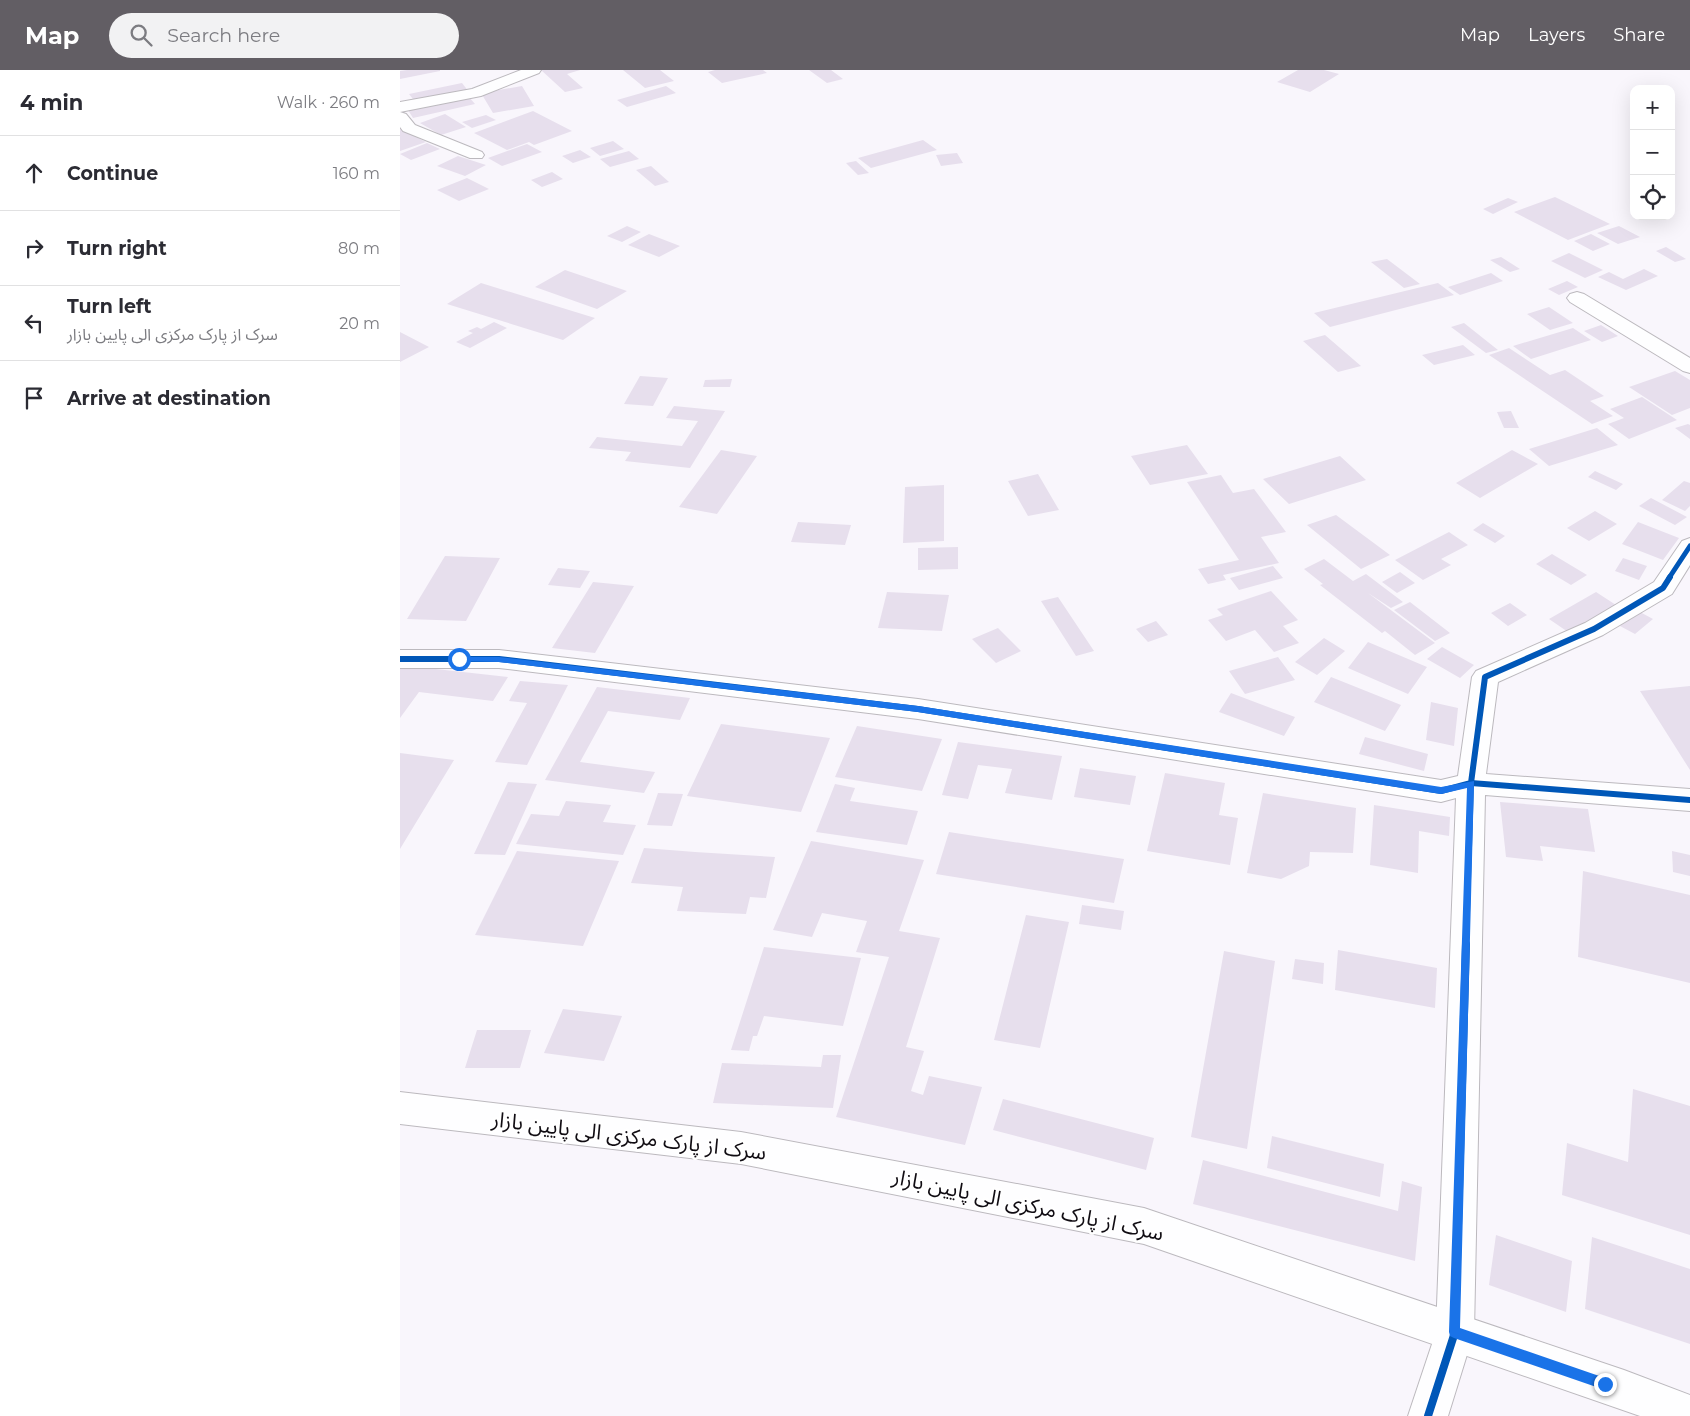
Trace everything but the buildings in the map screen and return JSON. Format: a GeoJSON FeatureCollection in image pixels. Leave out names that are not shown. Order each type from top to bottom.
{"type":"FeatureCollection","features":[{"type":"Feature","properties":{"kind":"street"},"geometry":{"type":"LineString","coordinates":[[400,107],[476,93],[534,70]]}},
{"type":"Feature","properties":{"kind":"street"},"geometry":{"type":"LineString","coordinates":[[400,117],[409,128],[476,155]]}},
{"type":"Feature","properties":{"kind":"street"},"geometry":{"type":"LineString","coordinates":[[1577,298],[1690,367]]}},
{"type":"Feature","properties":{"kind":"street"},"geometry":{"type":"LineString","coordinates":[[1428,1416],[1454,1332],[1471,783],[1485,677],[1594,630],[1663,588],[1690,546]]}},
{"type":"Feature","properties":{"kind":"street"},"geometry":{"type":"LineString","coordinates":[[400,659],[499,659],[918,709],[1441,791],[1471,783],[1690,800]]}},
{"type":"Feature","properties":{"kind":"street","name":"سرک از پارک مرکزی الی پایین بازار"},"geometry":{"type":"LineString","coordinates":[[400,1108],[741,1148],[1144,1226],[1624,1390],[1690,1416]]}},
{"type":"Feature","properties":{"kind":"cycle path"},"geometry":{"type":"LineString","coordinates":[[1428,1416],[1455,1332],[1471,783],[1485,677],[1594,629],[1663,588],[1690,546]]}},
{"type":"Feature","properties":{"kind":"cycle path"},"geometry":{"type":"LineString","coordinates":[[400,659],[499,659],[918,709],[1441,791],[1471,783],[1690,800]]}},
{"type":"Feature","properties":{"kind":"route"},"geometry":{"type":"LineString","coordinates":[[459,659],[499,659],[918,709],[1441,791],[1471,783],[1454,1332],[1605,1384]]}}]}
